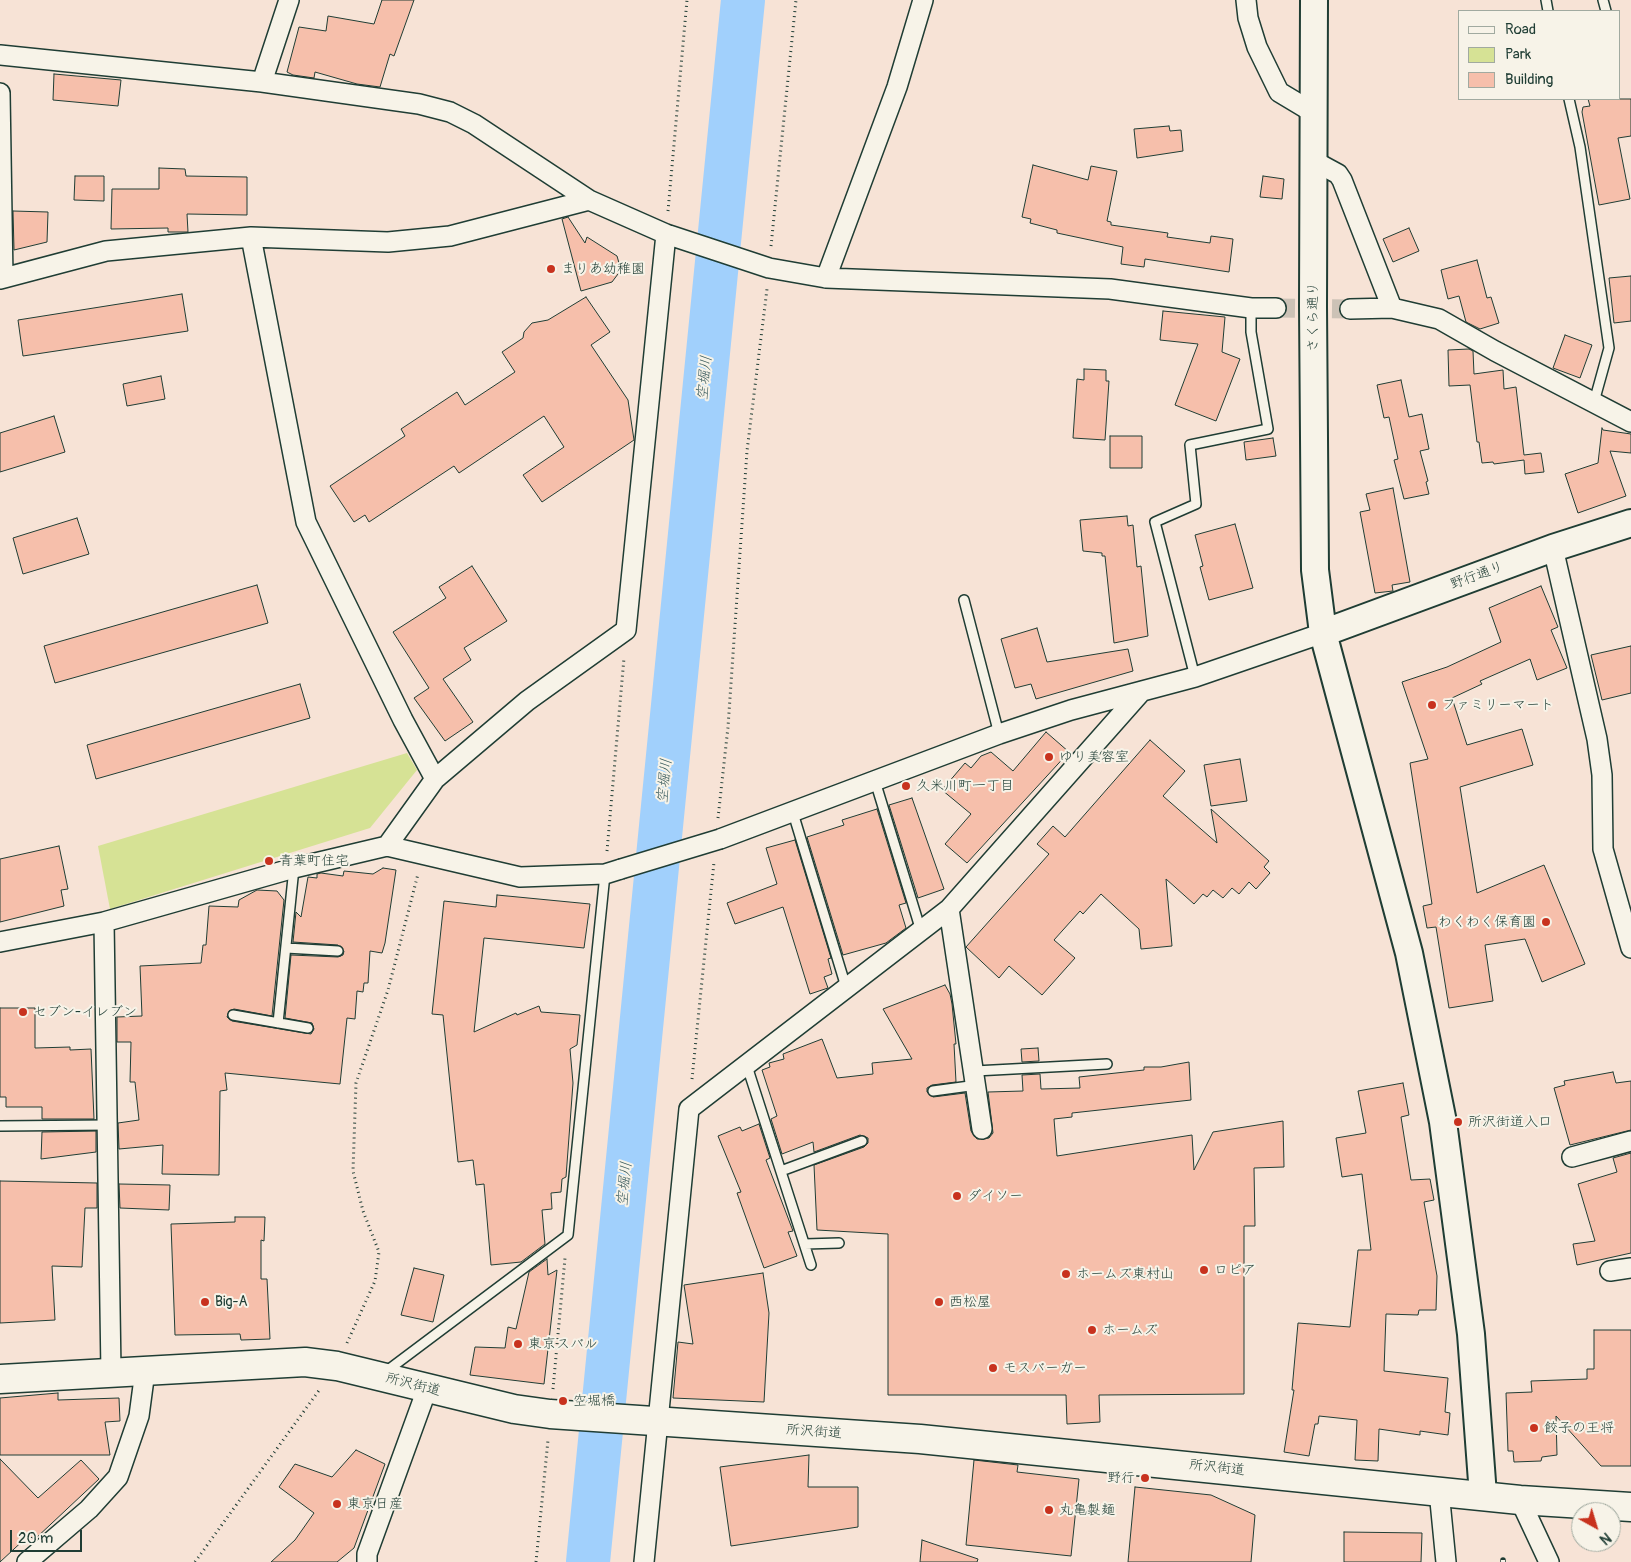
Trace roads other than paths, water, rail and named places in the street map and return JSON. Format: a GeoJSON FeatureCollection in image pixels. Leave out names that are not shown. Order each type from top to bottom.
{"type":"FeatureCollection","features":[{"type":"Feature","properties":{"kind":"main road","name":"所沢街道"},"geometry":{"type":"LineString","coordinates":[[0,1379],[305,1362],[336,1366],[514,1409],[653,1422],[920,1439],[1520,1500],[1631,1507]]}},
{"type":"Feature","properties":{"kind":"street"},"geometry":{"type":"LineString","coordinates":[[262,82],[289,0]]}},
{"type":"Feature","properties":{"kind":"street"},"geometry":{"type":"LineString","coordinates":[[826,278],[897,87],[923,0]]}},
{"type":"Feature","properties":{"kind":"street"},"geometry":{"type":"LineString","coordinates":[[1246,0],[1248,18],[1257,48],[1279,92],[1314,113]]}},
{"type":"Feature","properties":{"kind":"street","name":"さくら通り"},"geometry":{"type":"LineString","coordinates":[[1314,0],[1315,570],[1324,634],[1409,953],[1443,1122],[1471,1334],[1483,1495]]}},
{"type":"Feature","properties":{"kind":"street"},"geometry":{"type":"LineString","coordinates":[[0,54],[262,82],[419,104],[450,112],[474,124],[589,200],[669,235],[769,268],[826,278],[1110,289],[1251,308],[1276,308]]}},
{"type":"Feature","properties":{"kind":"street"},"geometry":{"type":"LineString","coordinates":[[0,93],[1,278],[106,251],[251,237],[388,242],[450,236],[589,200]]}},
{"type":"Feature","properties":{"kind":"street"},"geometry":{"type":"LineString","coordinates":[[1314,161],[1338,174],[1342,180],[1392,308]]}},
{"type":"Feature","properties":{"kind":"street"},"geometry":{"type":"LineString","coordinates":[[388,846],[435,779],[527,701],[626,630],[669,235]]}},
{"type":"Feature","properties":{"kind":"street"},"geometry":{"type":"LineString","coordinates":[[251,237],[306,522],[403,720],[435,779]]}},
{"type":"Feature","properties":{"kind":"street"},"geometry":{"type":"LineString","coordinates":[[1350,309],[1392,308],[1440,319],[1495,351],[1631,422]]}},
{"type":"Feature","properties":{"kind":"street","name":"野行通り"},"geometry":{"type":"LineString","coordinates":[[1324,634],[1553,548],[1631,523]]}},
{"type":"Feature","properties":{"kind":"street"},"geometry":{"type":"LineString","coordinates":[[1553,548],[1597,739],[1602,775],[1603,850],[1631,948]]}},
{"type":"Feature","properties":{"kind":"street"},"geometry":{"type":"LineString","coordinates":[[0,942],[104,922],[294,868],[388,846],[520,877],[613,872],[719,830],[793,813],[999,734],[1071,710],[1195,677],[1324,634]]}},
{"type":"Feature","properties":{"kind":"street"},"geometry":{"type":"LineString","coordinates":[[644,1562],[653,1422],[689,1109],[949,909],[1142,691]]}},
{"type":"Feature","properties":{"kind":"street"},"geometry":{"type":"LineString","coordinates":[[949,909],[976,1078],[982,1129]]}},
{"type":"Feature","properties":{"kind":"street"},"geometry":{"type":"LineString","coordinates":[[104,922],[111,1372]]}},
{"type":"Feature","properties":{"kind":"street"},"geometry":{"type":"LineString","coordinates":[[1572,1157],[1631,1141]]}},
{"type":"Feature","properties":{"kind":"street"},"geometry":{"type":"LineString","coordinates":[[1610,1271],[1631,1268]]}},
{"type":"Feature","properties":{"kind":"street"},"geometry":{"type":"LineString","coordinates":[[27,1562],[89,1509],[118,1477],[139,1416],[145,1371]]}},
{"type":"Feature","properties":{"kind":"street"},"geometry":{"type":"LineString","coordinates":[[367,1562],[367,1554],[427,1389]]}},
{"type":"Feature","properties":{"kind":"street"},"geometry":{"type":"LineString","coordinates":[[1439,1491],[1446,1562]]}},
{"type":"Feature","properties":{"kind":"street"},"geometry":{"type":"LineString","coordinates":[[1520,1500],[1549,1562]]}},
{"type":"Feature","properties":{"kind":"lane"},"geometry":{"type":"LineString","coordinates":[[1569,100],[1580,146],[1608,348],[1594,402]]}},
{"type":"Feature","properties":{"kind":"lane"},"geometry":{"type":"LineString","coordinates":[[1195,677],[1156,522],[1196,504],[1190,445],[1268,429],[1251,332],[1251,308]]}},
{"type":"Feature","properties":{"kind":"lane"},"geometry":{"type":"LineString","coordinates":[[964,600],[999,734]]}},
{"type":"Feature","properties":{"kind":"lane"},"geometry":{"type":"LineString","coordinates":[[875,781],[921,931]]}},
{"type":"Feature","properties":{"kind":"lane"},"geometry":{"type":"LineString","coordinates":[[793,813],[846,988]]}},
{"type":"Feature","properties":{"kind":"lane"},"geometry":{"type":"LineString","coordinates":[[278,1023],[294,868]]}},
{"type":"Feature","properties":{"kind":"lane"},"geometry":{"type":"LineString","coordinates":[[379,1376],[568,1235],[613,872]]}},
{"type":"Feature","properties":{"kind":"lane"},"geometry":{"type":"LineString","coordinates":[[286,948],[338,951]]}},
{"type":"Feature","properties":{"kind":"lane"},"geometry":{"type":"LineString","coordinates":[[233,1015],[308,1028]]}},
{"type":"Feature","properties":{"kind":"lane"},"geometry":{"type":"LineString","coordinates":[[933,1092],[976,1078],[1107,1064]]}},
{"type":"Feature","properties":{"kind":"lane"},"geometry":{"type":"LineString","coordinates":[[746,1066],[811,1265]]}},
{"type":"Feature","properties":{"kind":"lane"},"geometry":{"type":"LineString","coordinates":[[0,1126],[108,1125]]}},
{"type":"Feature","properties":{"kind":"lane"},"geometry":{"type":"LineString","coordinates":[[781,1171],[862,1141]]}},
{"type":"Feature","properties":{"kind":"lane"},"geometry":{"type":"LineString","coordinates":[[805,1244],[839,1242]]}},
{"type":"Feature","properties":{"kind":"waterway","name":"空堀川"},"geometry":{"type":"LineString","coordinates":[[588,1562],[743,0]]}},
{"type":"Feature","properties":{"kind":"tunnel"},"geometry":{"type":"LineString","coordinates":[[1276,308],[1350,309]]}},
{"type":"Feature","properties":{"kind":"place","name":"まりあ幼稚園"},"geometry":{"type":"Point","coordinates":[551,269]}},
{"type":"Feature","properties":{"kind":"place","name":"ファミリーマート"},"geometry":{"type":"Point","coordinates":[1432,705]}},
{"type":"Feature","properties":{"kind":"place","name":"ゆり美容室"},"geometry":{"type":"Point","coordinates":[1049,757]}},
{"type":"Feature","properties":{"kind":"place","name":"久米川町一丁目"},"geometry":{"type":"Point","coordinates":[906,786]}},
{"type":"Feature","properties":{"kind":"place","name":"青葉町住宅"},"geometry":{"type":"Point","coordinates":[269,861]}},
{"type":"Feature","properties":{"kind":"place","name":"わくわく保育園"},"geometry":{"type":"Point","coordinates":[1546,922]}},
{"type":"Feature","properties":{"kind":"place","name":"セブン-イレブン"},"geometry":{"type":"Point","coordinates":[23,1012]}},
{"type":"Feature","properties":{"kind":"place","name":"所沢街道入口"},"geometry":{"type":"Point","coordinates":[1458,1122]}},
{"type":"Feature","properties":{"kind":"place","name":"ダイソー"},"geometry":{"type":"Point","coordinates":[957,1196]}},
{"type":"Feature","properties":{"kind":"place","name":"ロピア"},"geometry":{"type":"Point","coordinates":[1204,1270]}},
{"type":"Feature","properties":{"kind":"place","name":"ホームズ東村山"},"geometry":{"type":"Point","coordinates":[1066,1274]}},
{"type":"Feature","properties":{"kind":"place","name":"Big-A"},"geometry":{"type":"Point","coordinates":[205,1302]}},
{"type":"Feature","properties":{"kind":"place","name":"西松屋"},"geometry":{"type":"Point","coordinates":[939,1302]}},
{"type":"Feature","properties":{"kind":"place","name":"ホームズ"},"geometry":{"type":"Point","coordinates":[1092,1330]}},
{"type":"Feature","properties":{"kind":"place","name":"東京スバル"},"geometry":{"type":"Point","coordinates":[518,1344]}},
{"type":"Feature","properties":{"kind":"place","name":"モスバーガー"},"geometry":{"type":"Point","coordinates":[993,1368]}},
{"type":"Feature","properties":{"kind":"place","name":"空堀橋"},"geometry":{"type":"Point","coordinates":[563,1401]}},
{"type":"Feature","properties":{"kind":"place","name":"餃子の王将"},"geometry":{"type":"Point","coordinates":[1534,1428]}},
{"type":"Feature","properties":{"kind":"place","name":"野行"},"geometry":{"type":"Point","coordinates":[1145,1478]}},
{"type":"Feature","properties":{"kind":"place","name":"東京日産"},"geometry":{"type":"Point","coordinates":[337,1504]}},
{"type":"Feature","properties":{"kind":"place","name":"丸亀製麺"},"geometry":{"type":"Point","coordinates":[1049,1510]}}]}
